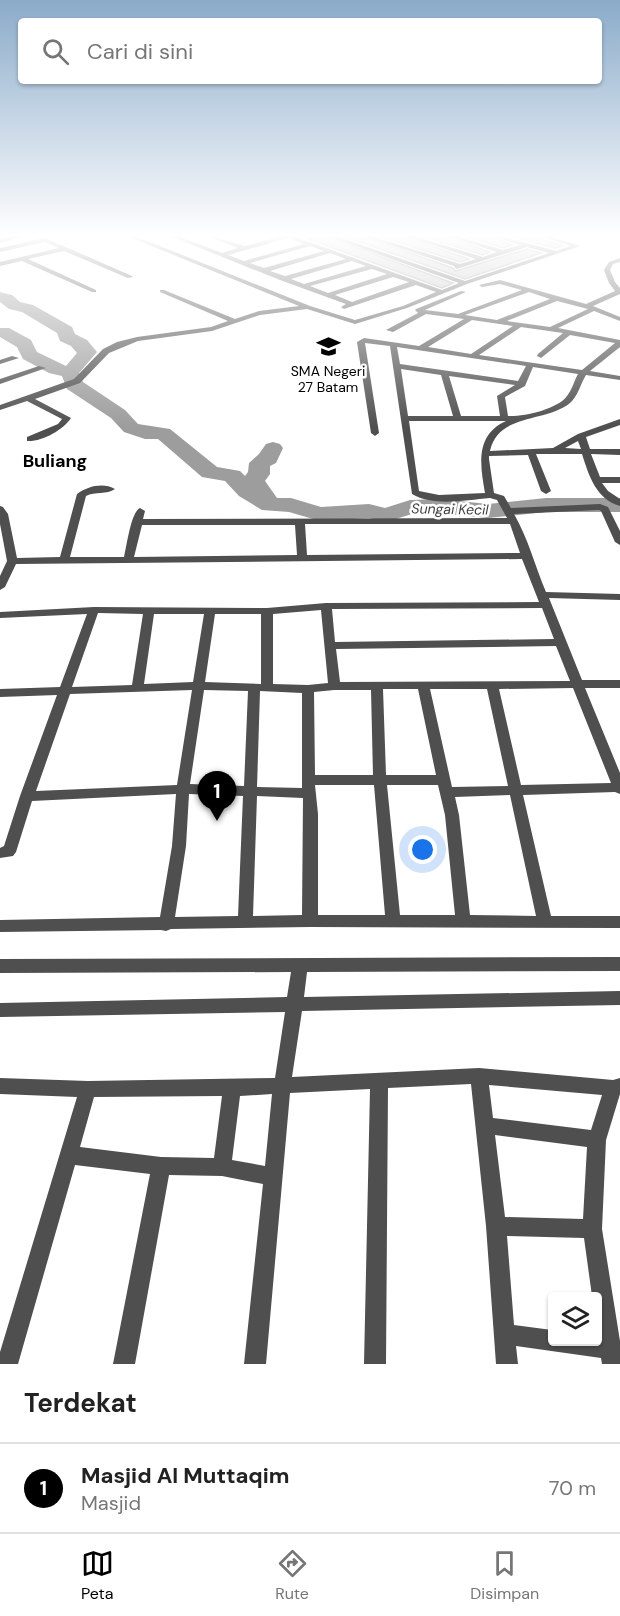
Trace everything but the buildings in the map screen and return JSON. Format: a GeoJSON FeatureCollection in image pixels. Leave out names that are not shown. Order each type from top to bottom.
{"type":"FeatureCollection","features":[{"type":"Feature","properties":{"kind":"street"},"geometry":{"type":"LineString","coordinates":[[183,300],[234,321]]}},
{"type":"Feature","properties":{"kind":"street"},"geometry":{"type":"LineString","coordinates":[[291,300],[355,322],[424,300]]}},
{"type":"Feature","properties":{"kind":"street"},"geometry":{"type":"LineString","coordinates":[[339,300],[352,304]]}},
{"type":"Feature","properties":{"kind":"street"},"geometry":{"type":"LineString","coordinates":[[324,313],[365,300]]}},
{"type":"Feature","properties":{"kind":"street"},"geometry":{"type":"LineString","coordinates":[[390,330],[419,311],[446,300]]}},
{"type":"Feature","properties":{"kind":"street"},"geometry":{"type":"LineString","coordinates":[[459,315],[503,300]]}},
{"type":"Feature","properties":{"kind":"street"},"geometry":{"type":"LineString","coordinates":[[500,321],[554,300]]}},
{"type":"Feature","properties":{"kind":"street"},"geometry":{"type":"LineString","coordinates":[[563,300],[620,319]]}},
{"type":"Feature","properties":{"kind":"street"},"geometry":{"type":"LineString","coordinates":[[550,329],[605,300]]}},
{"type":"Feature","properties":{"kind":"street"},"geometry":{"type":"LineString","coordinates":[[0,408],[77,381],[106,351],[120,344],[137,339],[194,333],[259,313],[308,307]]}},
{"type":"Feature","properties":{"kind":"street"},"geometry":{"type":"LineString","coordinates":[[406,307],[419,311],[521,324],[620,342]]}},
{"type":"Feature","properties":{"kind":"street"},"geometry":{"type":"LineString","coordinates":[[421,348],[472,317]]}},
{"type":"Feature","properties":{"kind":"street"},"geometry":{"type":"LineString","coordinates":[[472,356],[521,324]]}},
{"type":"Feature","properties":{"kind":"street"},"geometry":{"type":"LineString","coordinates":[[541,356],[568,332]]}},
{"type":"Feature","properties":{"kind":"street"},"geometry":{"type":"LineString","coordinates":[[375,433],[361,342],[375,340],[620,378]]}},
{"type":"Feature","properties":{"kind":"street"},"geometry":{"type":"LineString","coordinates":[[490,495],[485,454],[487,442],[497,430],[518,419],[556,408],[568,402],[583,373],[620,342]]}},
{"type":"Feature","properties":{"kind":"street"},"geometry":{"type":"LineString","coordinates":[[27,796],[183,789],[250,791],[380,780],[516,790],[620,788],[577,685],[511,514],[501,498],[490,495],[434,498],[416,494],[393,343]]}},
{"type":"Feature","properties":{"kind":"street"},"geometry":{"type":"LineString","coordinates":[[0,362],[15,358]]}},
{"type":"Feature","properties":{"kind":"street"},"geometry":{"type":"LineString","coordinates":[[501,396],[512,392],[522,384],[531,364]]}},
{"type":"Feature","properties":{"kind":"street"},"geometry":{"type":"LineString","coordinates":[[396,366],[522,384]]}},
{"type":"Feature","properties":{"kind":"street"},"geometry":{"type":"LineString","coordinates":[[0,382],[42,368]]}},
{"type":"Feature","properties":{"kind":"street"},"geometry":{"type":"LineString","coordinates":[[445,374],[457,417]]}},
{"type":"Feature","properties":{"kind":"street"},"geometry":{"type":"LineString","coordinates":[[493,381],[501,396],[504,418]]}},
{"type":"Feature","properties":{"kind":"street"},"geometry":{"type":"LineString","coordinates":[[27,398],[67,418],[61,426],[30,439]]}},
{"type":"Feature","properties":{"kind":"street"},"geometry":{"type":"LineString","coordinates":[[404,418],[518,419]]}},
{"type":"Feature","properties":{"kind":"street"},"geometry":{"type":"LineString","coordinates":[[556,451],[581,436],[618,424]]}},
{"type":"Feature","properties":{"kind":"street"},"geometry":{"type":"LineString","coordinates":[[581,436],[596,480],[610,500],[620,503]]}},
{"type":"Feature","properties":{"kind":"street"},"geometry":{"type":"LineString","coordinates":[[485,454],[556,451],[620,452]]}},
{"type":"Feature","properties":{"kind":"street"},"geometry":{"type":"LineString","coordinates":[[531,452],[546,491]]}},
{"type":"Feature","properties":{"kind":"street"},"geometry":{"type":"LineString","coordinates":[[596,480],[620,480]]}},
{"type":"Feature","properties":{"kind":"street"},"geometry":{"type":"LineString","coordinates":[[64,560],[82,494],[92,489],[110,489]]}},
{"type":"Feature","properties":{"kind":"street"},"geometry":{"type":"LineString","coordinates":[[136,522],[300,522],[511,514],[600,507],[605,510],[620,541]]}},
{"type":"Feature","properties":{"kind":"street"},"geometry":{"type":"LineString","coordinates":[[0,509],[12,561],[0,587]]}},
{"type":"Feature","properties":{"kind":"street"},"geometry":{"type":"LineString","coordinates":[[128,560],[140,511]]}},
{"type":"Feature","properties":{"kind":"street"},"geometry":{"type":"LineString","coordinates":[[300,522],[302,558]]}},
{"type":"Feature","properties":{"kind":"street"},"geometry":{"type":"LineString","coordinates":[[12,561],[526,556]]}},
{"type":"Feature","properties":{"kind":"street"},"geometry":{"type":"LineString","coordinates":[[0,615],[94,610],[267,611],[326,606],[618,600]]}},
{"type":"Feature","properties":{"kind":"street"},"geometry":{"type":"LineString","coordinates":[[326,606],[334,686]]}},
{"type":"Feature","properties":{"kind":"street"},"geometry":{"type":"LineString","coordinates":[[0,853],[8,852],[11,848],[27,796],[94,610]]}},
{"type":"Feature","properties":{"kind":"street"},"geometry":{"type":"LineString","coordinates":[[166,925],[179,846],[183,789],[210,611]]}},
{"type":"Feature","properties":{"kind":"street"},"geometry":{"type":"LineString","coordinates":[[245,923],[250,791],[267,611]]}},
{"type":"Feature","properties":{"kind":"street"},"geometry":{"type":"LineString","coordinates":[[138,687],[149,612]]}},
{"type":"Feature","properties":{"kind":"street"},"geometry":{"type":"LineString","coordinates":[[330,646],[561,642]]}},
{"type":"Feature","properties":{"kind":"street"},"geometry":{"type":"LineString","coordinates":[[0,693],[200,686],[308,689],[334,686],[620,684]]}},
{"type":"Feature","properties":{"kind":"street"},"geometry":{"type":"LineString","coordinates":[[423,686],[453,815],[463,921]]}},
{"type":"Feature","properties":{"kind":"street"},"geometry":{"type":"LineString","coordinates":[[492,686],[545,922]]}},
{"type":"Feature","properties":{"kind":"street"},"geometry":{"type":"LineString","coordinates":[[377,687],[380,780],[393,921]]}},
{"type":"Feature","properties":{"kind":"street"},"geometry":{"type":"LineString","coordinates":[[308,689],[310,921]]}},
{"type":"Feature","properties":{"kind":"street"},"geometry":{"type":"LineString","coordinates":[[0,926],[310,921],[620,922]]}},
{"type":"Feature","properties":{"kind":"street"},"geometry":{"type":"LineString","coordinates":[[0,966],[620,964]]}},
{"type":"Feature","properties":{"kind":"street"},"geometry":{"type":"LineString","coordinates":[[255,1364],[282,1087],[300,966]]}},
{"type":"Feature","properties":{"kind":"street"},"geometry":{"type":"LineString","coordinates":[[0,1010],[620,998]]}},
{"type":"Feature","properties":{"kind":"street"},"geometry":{"type":"LineString","coordinates":[[479,1076],[496,1226],[507,1364]]}},
{"type":"Feature","properties":{"kind":"street"},"geometry":{"type":"LineString","coordinates":[[0,1086],[88,1089],[282,1087],[479,1076],[616,1087],[597,1140],[592,1229],[612,1356],[577,1346]]}},
{"type":"Feature","properties":{"kind":"street"},"geometry":{"type":"LineString","coordinates":[[375,1364],[379,1081]]}},
{"type":"Feature","properties":{"kind":"street"},"geometry":{"type":"LineString","coordinates":[[222,1167],[232,1088]]}},
{"type":"Feature","properties":{"kind":"street"},"geometry":{"type":"LineString","coordinates":[[7,1364],[88,1089]]}},
{"type":"Feature","properties":{"kind":"street"},"geometry":{"type":"LineString","coordinates":[[484,1125],[597,1140]]}},
{"type":"Feature","properties":{"kind":"street"},"geometry":{"type":"LineString","coordinates":[[68,1155],[161,1166],[222,1167],[274,1177]]}},
{"type":"Feature","properties":{"kind":"street"},"geometry":{"type":"LineString","coordinates":[[124,1364],[161,1166]]}},
{"type":"Feature","properties":{"kind":"street"},"geometry":{"type":"LineString","coordinates":[[496,1226],[592,1229]]}},
{"type":"Feature","properties":{"kind":"street"},"geometry":{"type":"LineString","coordinates":[[506,1334],[548,1340]]}},
{"type":"Feature","properties":{"kind":"waterway","name":"Sungai Kecil"},"geometry":{"type":"LineString","coordinates":[[8,300],[15,306],[27,308],[66,331],[66,337],[81,344],[80,347],[88,352],[70,372]]}},
{"type":"Feature","properties":{"kind":"waterway"},"geometry":{"type":"LineString","coordinates":[[3,332],[25,344],[29,355],[55,369],[70,372]]}},
{"type":"Feature","properties":{"kind":"waterway","name":"Sungai Kecil"},"geometry":{"type":"LineString","coordinates":[[70,372],[74,385],[118,414],[131,428],[145,433],[163,433],[210,472],[232,476],[247,491],[270,505],[291,505],[320,514],[369,511],[386,515],[410,507],[439,506],[488,511],[546,505],[620,505]]}},
{"type":"Feature","properties":{"kind":"waterway"},"geometry":{"type":"LineString","coordinates":[[269,503],[253,480],[259,474],[260,463],[268,458],[273,448]]}},
{"type":"Feature","properties":{"kind":"place","name":"SMA Negeri 27 Batam"},"geometry":{"type":"Point","coordinates":[328,347]}},
{"type":"Feature","properties":{"kind":"place","name":"Masjid Al Muttaqim"},"geometry":{"type":"Point","coordinates":[217,821]}},
{"type":"Feature","properties":{"kind":"district","name":"Buliang"},"geometry":{"type":"Point","coordinates":[55,461]}}]}
